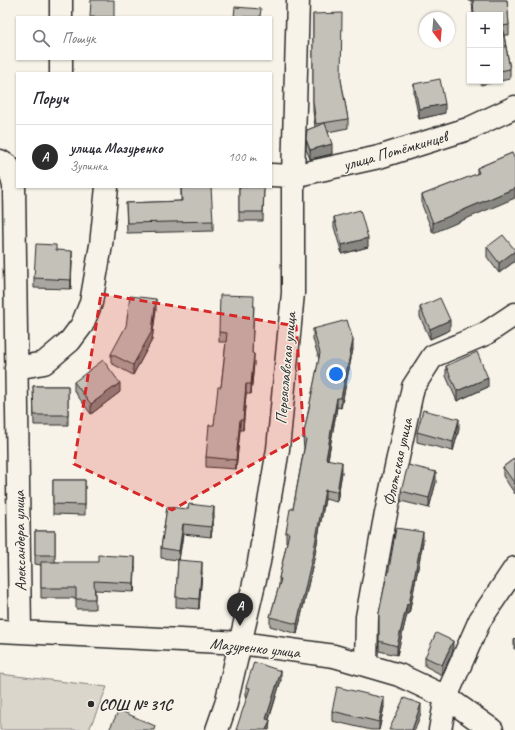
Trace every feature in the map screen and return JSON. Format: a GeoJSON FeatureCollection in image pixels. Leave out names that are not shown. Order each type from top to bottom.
{"type":"FeatureCollection","features":[{"type":"Feature","properties":{"kind":"street"},"geometry":{"type":"LineString","coordinates":[[61,0],[61,16]]}},
{"type":"Feature","properties":{"kind":"street","name":"Переяславская улица"},"geometry":{"type":"LineString","coordinates":[[218,730],[226,704],[259,562],[278,449],[293,293],[293,176],[298,0]]}},
{"type":"Feature","properties":{"kind":"street"},"geometry":{"type":"LineString","coordinates":[[61,60],[61,72]]}},
{"type":"Feature","properties":{"kind":"street","name":"улица Потёмкинцев"},"geometry":{"type":"LineString","coordinates":[[272,175],[293,176],[387,154],[468,129],[515,107]]}},
{"type":"Feature","properties":{"kind":"street","name":"Александера улица"},"geometry":{"type":"LineString","coordinates":[[10,172],[16,368],[10,632]]}},
{"type":"Feature","properties":{"kind":"street"},"geometry":{"type":"LineString","coordinates":[[16,368],[44,363],[70,341],[82,325],[91,303],[101,245],[108,188]]}},
{"type":"Feature","properties":{"kind":"street","name":"Флотская улица"},"geometry":{"type":"LineString","coordinates":[[366,665],[368,616],[384,523],[413,387],[433,356],[485,334],[515,314]]}},
{"type":"Feature","properties":{"kind":"street"},"geometry":{"type":"LineString","coordinates":[[440,730],[446,697],[480,620],[515,568]]}},
{"type":"Feature","properties":{"kind":"street","name":"Мазуренко улица"},"geometry":{"type":"LineString","coordinates":[[10,632],[240,643],[334,656],[399,675],[446,697],[492,730]]}},
{"type":"Feature","properties":{"kind":"highlighted area"},"geometry":{"type":"Polygon","coordinates":[[[101,294],[296,326],[304,435],[172,510],[74,464],[101,294]]]}},
{"type":"Feature","properties":{"kind":"shaded area"},"geometry":{"type":"Polygon","coordinates":[[[0,674],[107,687],[89,730],[0,730],[0,674]]]}},
{"type":"Feature","properties":{"kind":"building"},"geometry":{"type":"Polygon","coordinates":[[[91,0],[114,0],[114,16],[90,16],[91,0]]]}},
{"type":"Feature","properties":{"kind":"building"},"geometry":{"type":"Polygon","coordinates":[[[473,0],[507,0],[509,25],[503,26],[503,12],[474,12],[473,0]]]}},
{"type":"Feature","properties":{"kind":"building"},"geometry":{"type":"Polygon","coordinates":[[[235,7],[261,9],[260,16],[234,16],[235,7]]]}},
{"type":"Feature","properties":{"kind":"building"},"geometry":{"type":"Polygon","coordinates":[[[342,13],[341,80],[348,119],[316,124],[313,101],[313,14],[342,13]]]}},
{"type":"Feature","properties":{"kind":"building"},"geometry":{"type":"Polygon","coordinates":[[[503,31],[510,69],[503,70],[503,31]]]}},
{"type":"Feature","properties":{"kind":"building"},"geometry":{"type":"Polygon","coordinates":[[[440,79],[445,104],[419,109],[414,84],[440,79]]]}},
{"type":"Feature","properties":{"kind":"building"},"geometry":{"type":"Polygon","coordinates":[[[325,123],[332,144],[310,150],[306,139],[307,130],[325,123]]]}},
{"type":"Feature","properties":{"kind":"building"},"geometry":{"type":"Polygon","coordinates":[[[512,153],[515,160],[515,188],[433,223],[422,195],[479,173],[477,168],[512,153]]]}},
{"type":"Feature","properties":{"kind":"building"},"geometry":{"type":"Polygon","coordinates":[[[181,188],[211,188],[213,221],[127,223],[126,203],[182,201],[181,188]]]}},
{"type":"Feature","properties":{"kind":"building"},"geometry":{"type":"Polygon","coordinates":[[[239,188],[264,188],[263,212],[239,212],[239,188]]]}},
{"type":"Feature","properties":{"kind":"building"},"geometry":{"type":"Polygon","coordinates":[[[360,210],[368,238],[342,245],[334,217],[360,210]]]}},
{"type":"Feature","properties":{"kind":"building"},"geometry":{"type":"Polygon","coordinates":[[[503,235],[515,251],[499,263],[487,247],[503,235]]]}},
{"type":"Feature","properties":{"kind":"building"},"geometry":{"type":"Polygon","coordinates":[[[36,244],[56,245],[56,250],[72,251],[71,280],[34,278],[36,244]]]}},
{"type":"Feature","properties":{"kind":"building"},"geometry":{"type":"Polygon","coordinates":[[[220,295],[254,296],[252,353],[254,354],[251,384],[246,384],[243,420],[240,420],[236,460],[206,457],[209,425],[214,425],[218,387],[221,387],[227,333],[219,332],[220,295]]]}},
{"type":"Feature","properties":{"kind":"building"},"geometry":{"type":"Polygon","coordinates":[[[130,296],[156,299],[152,331],[133,365],[111,354],[126,326],[130,296]]]}},
{"type":"Feature","properties":{"kind":"building"},"geometry":{"type":"Polygon","coordinates":[[[440,298],[450,320],[430,329],[420,307],[440,298]]]}},
{"type":"Feature","properties":{"kind":"building"},"geometry":{"type":"Polygon","coordinates":[[[347,320],[353,340],[341,398],[337,398],[326,459],[342,462],[337,492],[325,490],[314,549],[297,624],[270,617],[281,579],[279,578],[289,533],[286,532],[290,509],[293,509],[306,439],[303,438],[320,353],[313,329],[347,320]]]}},
{"type":"Feature","properties":{"kind":"building"},"geometry":{"type":"Polygon","coordinates":[[[477,352],[488,378],[457,391],[446,366],[477,352]]]}},
{"type":"Feature","properties":{"kind":"building"},"geometry":{"type":"Polygon","coordinates":[[[103,360],[120,383],[91,404],[74,382],[103,360]]]}},
{"type":"Feature","properties":{"kind":"building"},"geometry":{"type":"Polygon","coordinates":[[[33,386],[68,386],[68,415],[34,415],[33,386]]]}},
{"type":"Feature","properties":{"kind":"building"},"geometry":{"type":"Polygon","coordinates":[[[423,410],[459,419],[453,442],[417,432],[423,410]]]}},
{"type":"Feature","properties":{"kind":"building"},"geometry":{"type":"Polygon","coordinates":[[[515,458],[515,484],[503,467],[515,458]]]}},
{"type":"Feature","properties":{"kind":"building"},"geometry":{"type":"Polygon","coordinates":[[[408,465],[436,472],[429,498],[401,491],[408,465]]]}},
{"type":"Feature","properties":{"kind":"building"},"geometry":{"type":"Polygon","coordinates":[[[53,480],[85,480],[85,505],[53,504],[53,480]]]}},
{"type":"Feature","properties":{"kind":"building"},"geometry":{"type":"Polygon","coordinates":[[[189,504],[214,507],[211,527],[183,524],[179,551],[161,548],[167,507],[188,509],[189,504]]]}},
{"type":"Feature","properties":{"kind":"building"},"geometry":{"type":"Polygon","coordinates":[[[396,528],[423,532],[409,604],[407,604],[397,646],[379,641],[379,613],[387,574],[388,575],[396,528]]]}},
{"type":"Feature","properties":{"kind":"building"},"geometry":{"type":"Polygon","coordinates":[[[35,531],[55,531],[55,555],[35,555],[35,531]]]}},
{"type":"Feature","properties":{"kind":"building"},"geometry":{"type":"Polygon","coordinates":[[[98,555],[135,557],[134,583],[94,581],[95,599],[76,599],[76,588],[41,588],[41,562],[98,562],[98,555]]]}},
{"type":"Feature","properties":{"kind":"building"},"geometry":{"type":"Polygon","coordinates":[[[178,560],[202,562],[199,599],[176,597],[178,560]]]}},
{"type":"Feature","properties":{"kind":"building"},"geometry":{"type":"Polygon","coordinates":[[[436,633],[453,641],[442,665],[425,657],[436,633]]]}},
{"type":"Feature","properties":{"kind":"building"},"geometry":{"type":"Polygon","coordinates":[[[254,662],[281,671],[266,719],[270,720],[266,730],[236,730],[250,688],[246,687],[254,662]]]}},
{"type":"Feature","properties":{"kind":"building"},"geometry":{"type":"Polygon","coordinates":[[[337,687],[384,698],[379,722],[332,711],[337,687]]]}},
{"type":"Feature","properties":{"kind":"building"},"geometry":{"type":"Polygon","coordinates":[[[404,698],[421,704],[412,730],[389,730],[404,698]]]}},
{"type":"Feature","properties":{"kind":"building"},"geometry":{"type":"Polygon","coordinates":[[[119,710],[155,726],[154,730],[109,730],[119,710]]]}},
{"type":"Feature","properties":{"kind":"place","name":"улица Мазуренко"},"geometry":{"type":"Point","coordinates":[240,626]}},
{"type":"Feature","properties":{"kind":"place","name":"СОШ № 31С"},"geometry":{"type":"Point","coordinates":[91,704]}}]}
